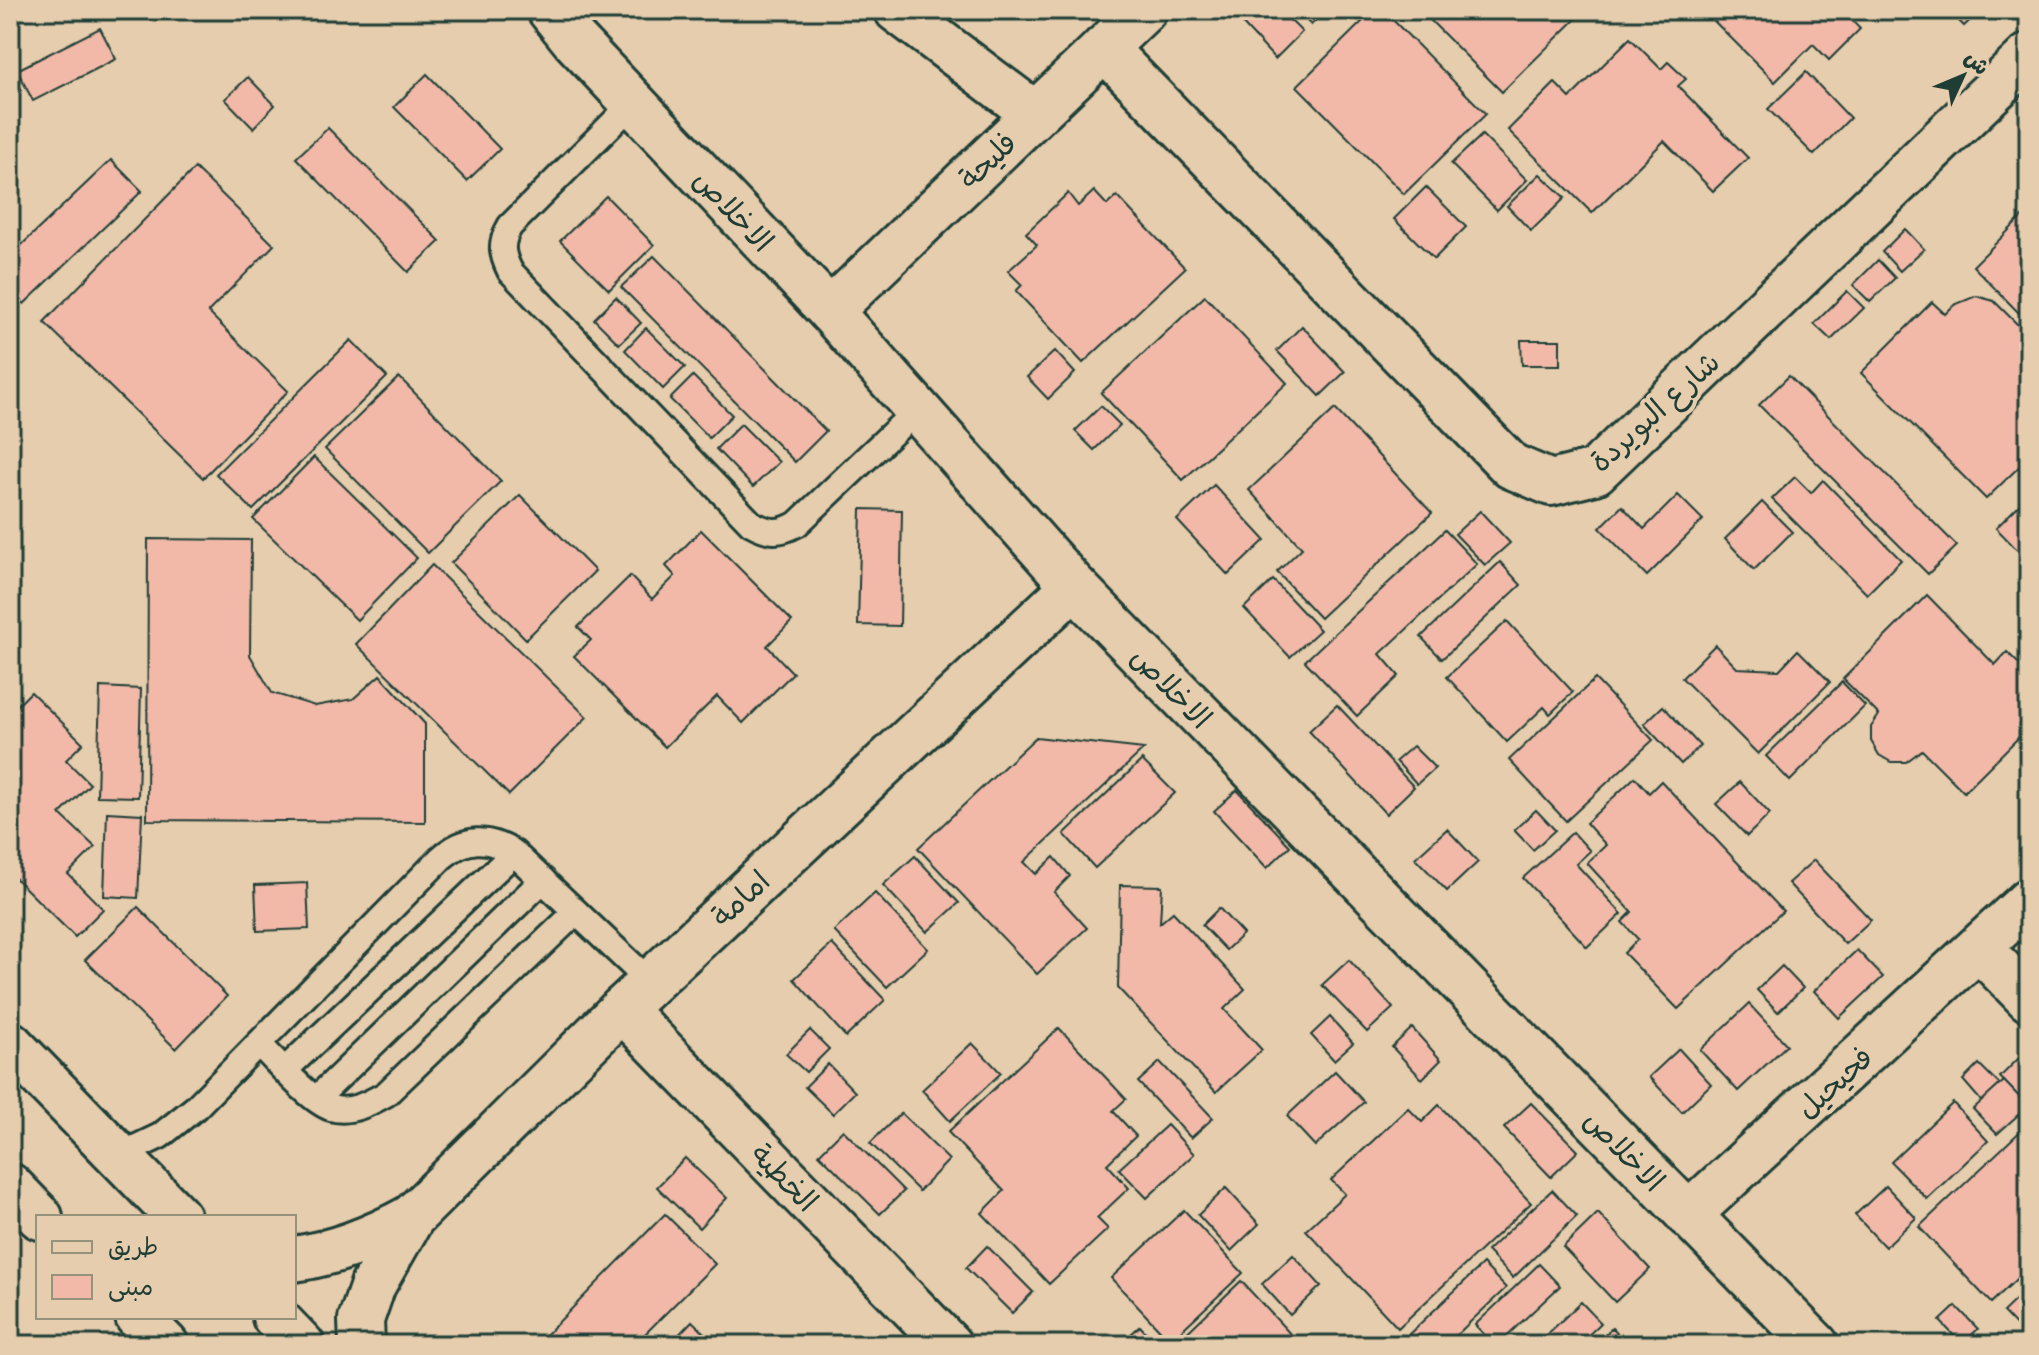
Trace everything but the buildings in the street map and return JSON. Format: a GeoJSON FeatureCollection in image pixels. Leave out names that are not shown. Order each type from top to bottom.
{"type":"FeatureCollection","features":[{"type":"Feature","properties":{"kind":"street","name":"الاخلاص"},"geometry":{"type":"LineString","coordinates":[[550,10],[574,40],[830,311],[1074,586],[1816,1345]]}},
{"type":"Feature","properties":{"kind":"street"},"geometry":{"type":"LineString","coordinates":[[897,10],[1035,114]]}},
{"type":"Feature","properties":{"kind":"street","name":"فليحة"},"geometry":{"type":"LineString","coordinates":[[830,311],[1144,10]]}},
{"type":"Feature","properties":{"kind":"street","name":"شارع البويردة"},"geometry":{"type":"LineString","coordinates":[[1104,48],[1511,466],[1551,483],[1595,472],[2029,56]]}},
{"type":"Feature","properties":{"kind":"street","name":"امامة"},"geometry":{"type":"LineString","coordinates":[[362,1345],[361,1320],[373,1285],[412,1217],[636,996],[1074,586]]}},
{"type":"Feature","properties":{"kind":"street","name":"فحيحيل"},"geometry":{"type":"LineString","coordinates":[[1688,1215],[2029,901]]}},
{"type":"Feature","properties":{"kind":"street"},"geometry":{"type":"LineString","coordinates":[[1980,949],[2029,999]]}},
{"type":"Feature","properties":{"kind":"street","name":"الخطية"},"geometry":{"type":"LineString","coordinates":[[636,996],[949,1345]]}},
{"type":"Feature","properties":{"kind":"street"},"geometry":{"type":"LineString","coordinates":[[10,1044],[176,1215]]}},
{"type":"Feature","properties":{"kind":"street"},"geometry":{"type":"LineString","coordinates":[[10,1186],[38,1215]]}},
{"type":"Feature","properties":{"kind":"street","name":"امامة"},"geometry":{"type":"LineString","coordinates":[[296,1259],[336,1251],[381,1234],[412,1217]]}},
{"type":"Feature","properties":{"kind":"street"},"geometry":{"type":"LineString","coordinates":[[140,1319],[166,1345]]}},
{"type":"Feature","properties":{"kind":"street"},"geometry":{"type":"LineString","coordinates":[[277,1319],[302,1345]]}},
{"type":"Feature","properties":{"kind":"lane"},"geometry":{"type":"LineString","coordinates":[[633,103],[510,226],[502,239],[502,256],[510,271],[751,523],[766,532],[783,532],[797,524],[918,409]]}},
{"type":"Feature","properties":{"kind":"lane"},"geometry":{"type":"LineString","coordinates":[[118,1156],[140,1148],[179,1123],[453,847],[468,841],[484,840],[500,844],[514,853],[576,912],[636,996]]}},
{"type":"Feature","properties":{"kind":"lane"},"geometry":{"type":"LineString","coordinates":[[285,1070],[514,853]]}},
{"type":"Feature","properties":{"kind":"lane"},"geometry":{"type":"LineString","coordinates":[[316,1099],[543,880]]}},
{"type":"Feature","properties":{"kind":"lane"},"geometry":{"type":"LineString","coordinates":[[259,1044],[316,1099],[332,1108],[350,1109],[368,1104],[386,1094],[576,912]]}}]}
